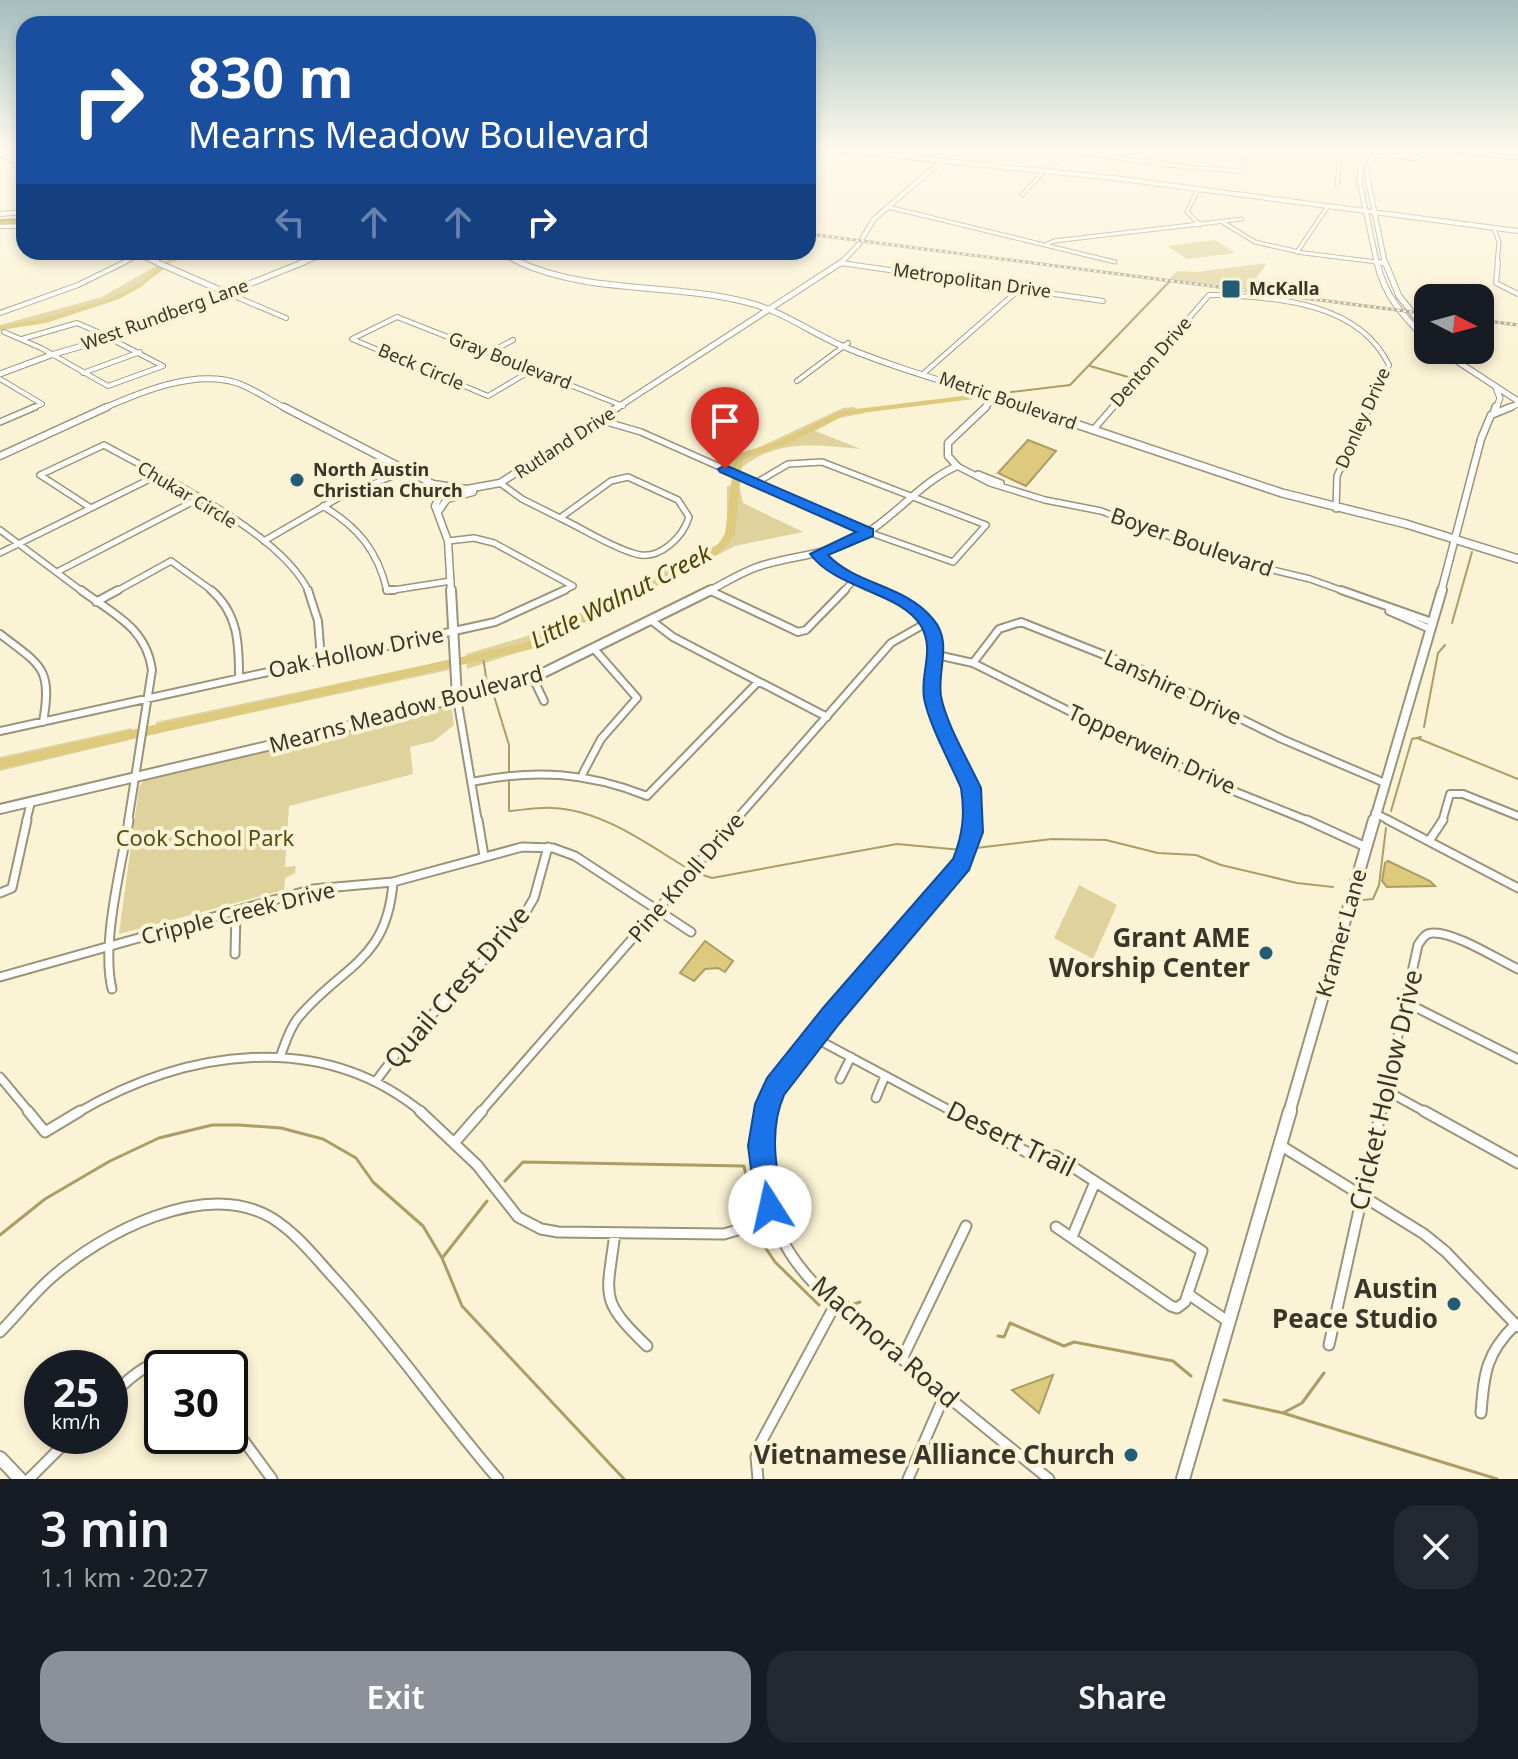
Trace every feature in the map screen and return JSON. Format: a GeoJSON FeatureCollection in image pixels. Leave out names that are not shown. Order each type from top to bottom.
{"type":"FeatureCollection","features":[{"type":"Feature","properties":{"kind":"main road"},"geometry":{"type":"LineString","coordinates":[[1367,217],[1386,293],[1414,327]]}},
{"type":"Feature","properties":{"kind":"main road"},"geometry":{"type":"LineString","coordinates":[[1374,217],[1396,295],[1414,316]]}},
{"type":"Feature","properties":{"kind":"main road"},"geometry":{"type":"LineString","coordinates":[[1411,217],[1518,231]]}},
{"type":"Feature","properties":{"kind":"main road","name":"West Rundberg Lane"},"geometry":{"type":"LineString","coordinates":[[0,375],[49,354],[138,327],[302,260]]}},
{"type":"Feature","properties":{"kind":"main road","name":"West Rundberg Lane"},"geometry":{"type":"LineString","coordinates":[[225,292],[308,260]]}},
{"type":"Feature","properties":{"kind":"main road","name":"Metric Boulevard"},"geometry":{"type":"LineString","coordinates":[[517,260],[576,276],[695,290],[771,308],[831,338],[878,356],[1094,428],[1336,506],[1518,556]]}},
{"type":"Feature","properties":{"kind":"main road","name":"Metric Boulevard"},"geometry":{"type":"LineString","coordinates":[[530,260],[576,276]]}},
{"type":"Feature","properties":{"kind":"main road"},"geometry":{"type":"LineString","coordinates":[[1461,364],[1518,400]]}},
{"type":"Feature","properties":{"kind":"main road"},"geometry":{"type":"LineString","coordinates":[[1468,364],[1518,400]]}},
{"type":"Feature","properties":{"kind":"main road"},"geometry":{"type":"LineString","coordinates":[[1494,413],[1500,398],[1496,388]]}},
{"type":"Feature","properties":{"kind":"street","name":"Rutland Drive"},"geometry":{"type":"LineString","coordinates":[[0,456],[152,389],[179,381],[213,378],[237,383],[405,471],[444,487],[500,483],[841,263],[859,244],[877,217]]}},
{"type":"Feature","properties":{"kind":"street"},"geometry":{"type":"LineString","coordinates":[[929,217],[1115,262]]}},
{"type":"Feature","properties":{"kind":"street"},"geometry":{"type":"LineString","coordinates":[[1192,217],[1200,225]]}},
{"type":"Feature","properties":{"kind":"street"},"geometry":{"type":"LineString","coordinates":[[1297,252],[1321,217]]}},
{"type":"Feature","properties":{"kind":"street"},"geometry":{"type":"LineString","coordinates":[[1045,245],[1054,241],[1242,219]]}},
{"type":"Feature","properties":{"kind":"street"},"geometry":{"type":"LineString","coordinates":[[1222,222],[1253,242],[1297,252],[1385,263]]}},
{"type":"Feature","properties":{"kind":"street"},"geometry":{"type":"LineString","coordinates":[[1494,228],[1499,242],[1496,283],[1518,294]]}},
{"type":"Feature","properties":{"kind":"street"},"geometry":{"type":"LineString","coordinates":[[0,313],[71,288],[123,260]]}},
{"type":"Feature","properties":{"kind":"street"},"geometry":{"type":"LineString","coordinates":[[152,260],[286,318]]}},
{"type":"Feature","properties":{"kind":"street","name":"Metropolitan Drive"},"geometry":{"type":"LineString","coordinates":[[841,263],[1103,301]]}},
{"type":"Feature","properties":{"kind":"street"},"geometry":{"type":"LineString","coordinates":[[926,372],[1014,294],[1017,287]]}},
{"type":"Feature","properties":{"kind":"street","name":"Denton Drive"},"geometry":{"type":"LineString","coordinates":[[1094,428],[1209,295],[1326,310]]}},
{"type":"Feature","properties":{"kind":"street","name":"Donley Drive"},"geometry":{"type":"LineString","coordinates":[[1326,310],[1376,346],[1389,365],[1337,476],[1336,506]]}},
{"type":"Feature","properties":{"kind":"street","name":"Gray Boulevard"},"geometry":{"type":"LineString","coordinates":[[397,317],[623,406]]}},
{"type":"Feature","properties":{"kind":"street","name":"Beck Circle"},"geometry":{"type":"LineString","coordinates":[[397,317],[352,339],[488,396],[533,370]]}},
{"type":"Feature","properties":{"kind":"street"},"geometry":{"type":"LineString","coordinates":[[22,339],[77,323],[100,333]]}},
{"type":"Feature","properties":{"kind":"street"},"geometry":{"type":"LineString","coordinates":[[4,332],[112,387],[163,366],[117,342]]}},
{"type":"Feature","properties":{"kind":"street"},"geometry":{"type":"LineString","coordinates":[[489,353],[513,340]]}},
{"type":"Feature","properties":{"kind":"street"},"geometry":{"type":"LineString","coordinates":[[797,381],[846,344]]}},
{"type":"Feature","properties":{"kind":"street"},"geometry":{"type":"LineString","coordinates":[[83,373],[140,352]]}},
{"type":"Feature","properties":{"kind":"street"},"geometry":{"type":"LineString","coordinates":[[0,375],[42,404],[0,422]]}},
{"type":"Feature","properties":{"kind":"street"},"geometry":{"type":"LineString","coordinates":[[957,466],[948,456],[948,443],[998,396]]}},
{"type":"Feature","properties":{"kind":"street"},"geometry":{"type":"LineString","coordinates":[[1494,413],[1518,400]]}},
{"type":"Feature","properties":{"kind":"street","name":"Kramer Lane"},"geometry":{"type":"LineString","coordinates":[[1183,1479],[1457,537],[1481,439],[1494,413]]}},
{"type":"Feature","properties":{"kind":"street"},"geometry":{"type":"LineString","coordinates":[[600,420],[641,432],[741,477],[868,532],[953,562],[986,525],[834,464],[811,460],[777,468],[755,483]]}},
{"type":"Feature","properties":{"kind":"street","name":"Chukar Circle"},"geometry":{"type":"LineString","coordinates":[[91,508],[40,475],[104,445],[264,541],[289,563],[306,586],[317,614],[321,659]]}},
{"type":"Feature","properties":{"kind":"street","name":"Boyer Boulevard"},"geometry":{"type":"LineString","coordinates":[[957,466],[982,479],[1045,500],[1101,511],[1236,561],[1310,579],[1379,605],[1403,619],[1431,626]]}},
{"type":"Feature","properties":{"kind":"street","name":"Mearns Meadow Boulevard"},"geometry":{"type":"LineString","coordinates":[[0,809],[533,678],[595,650],[757,567],[818,554],[868,532],[935,476],[957,466]]}},
{"type":"Feature","properties":{"kind":"street"},"geometry":{"type":"LineString","coordinates":[[264,541],[323,506],[405,471]]}},
{"type":"Feature","properties":{"kind":"street"},"geometry":{"type":"LineString","coordinates":[[0,553],[156,476]]}},
{"type":"Feature","properties":{"kind":"street"},"geometry":{"type":"LineString","coordinates":[[500,483],[522,499],[560,518],[637,555],[647,557],[656,554],[680,535],[689,517],[678,500],[628,477],[611,481],[560,518]]}},
{"type":"Feature","properties":{"kind":"street"},"geometry":{"type":"LineString","coordinates":[[438,512],[447,499],[486,486]]}},
{"type":"Feature","properties":{"kind":"street"},"geometry":{"type":"LineString","coordinates":[[444,487],[435,502],[448,541],[457,698],[484,856]]}},
{"type":"Feature","properties":{"kind":"street"},"geometry":{"type":"LineString","coordinates":[[57,572],[196,500]]}},
{"type":"Feature","properties":{"kind":"street"},"geometry":{"type":"LineString","coordinates":[[323,506],[342,517],[366,538],[378,557],[387,591],[451,581]]}},
{"type":"Feature","properties":{"kind":"street"},"geometry":{"type":"LineString","coordinates":[[0,530],[136,631],[146,642],[152,663],[109,946],[108,973],[112,989]]}},
{"type":"Feature","properties":{"kind":"street","name":"Oak Hollow Drive"},"geometry":{"type":"LineString","coordinates":[[0,731],[239,676],[454,632],[507,618],[573,586],[494,543],[474,538],[448,541]]}},
{"type":"Feature","properties":{"kind":"street"},"geometry":{"type":"LineString","coordinates":[[818,554],[832,569],[903,602],[928,622]]}},
{"type":"Feature","properties":{"kind":"street"},"geometry":{"type":"LineString","coordinates":[[96,602],[171,561],[218,594],[233,613],[240,636],[239,676]]}},
{"type":"Feature","properties":{"kind":"street"},"geometry":{"type":"LineString","coordinates":[[711,591],[798,632],[806,630],[854,580]]}},
{"type":"Feature","properties":{"kind":"street"},"geometry":{"type":"LineString","coordinates":[[652,621],[673,637],[827,717]]}},
{"type":"Feature","properties":{"kind":"street","name":"Lanshire Drive"},"geometry":{"type":"LineString","coordinates":[[973,663],[1003,625],[1010,621],[1021,622],[1142,670],[1282,739],[1385,783]]}},
{"type":"Feature","properties":{"kind":"street","name":"Macmora Road"},"geometry":{"type":"LineString","coordinates":[[928,622],[936,639],[937,655],[931,680],[933,701],[971,788],[973,832],[969,852],[813,1037],[776,1087],[763,1124],[762,1168],[774,1219],[799,1265],[835,1305],[1049,1479]]}},
{"type":"Feature","properties":{"kind":"street","name":"Pine Knoll Drive"},"geometry":{"type":"LineString","coordinates":[[454,1143],[891,643],[928,622]]}},
{"type":"Feature","properties":{"kind":"street"},"geometry":{"type":"LineString","coordinates":[[0,634],[41,668],[48,678],[49,694],[43,722]]}},
{"type":"Feature","properties":{"kind":"street"},"geometry":{"type":"LineString","coordinates":[[583,773],[601,739],[637,698],[595,650]]}},
{"type":"Feature","properties":{"kind":"street","name":"Topperwein Drive"},"geometry":{"type":"LineString","coordinates":[[937,655],[973,663],[1211,782],[1366,847]]}},
{"type":"Feature","properties":{"kind":"street"},"geometry":{"type":"LineString","coordinates":[[533,678],[544,701]]}},
{"type":"Feature","properties":{"kind":"street"},"geometry":{"type":"LineString","coordinates":[[471,782],[512,773],[583,773],[647,796],[758,682]]}},
{"type":"Feature","properties":{"kind":"street"},"geometry":{"type":"LineString","coordinates":[[1429,841],[1441,827],[1450,794],[1463,794],[1518,816]]}},
{"type":"Feature","properties":{"kind":"street"},"geometry":{"type":"LineString","coordinates":[[0,893],[12,888],[31,802]]}},
{"type":"Feature","properties":{"kind":"street"},"geometry":{"type":"LineString","coordinates":[[1375,813],[1467,864],[1518,888]]}},
{"type":"Feature","properties":{"kind":"street","name":"Cripple Creek Drive"},"geometry":{"type":"LineString","coordinates":[[0,977],[326,886],[393,882],[525,847],[548,847],[575,856],[691,932]]}},
{"type":"Feature","properties":{"kind":"street","name":"Quail Crest Drive"},"geometry":{"type":"LineString","coordinates":[[376,1081],[403,1045],[520,922],[534,898],[548,847]]}},
{"type":"Feature","properties":{"kind":"street"},"geometry":{"type":"LineString","coordinates":[[280,1057],[299,1017],[382,935],[392,915],[393,882]]}},
{"type":"Feature","properties":{"kind":"street"},"geometry":{"type":"LineString","coordinates":[[235,954],[236,912]]}},
{"type":"Feature","properties":{"kind":"street","name":"Cricket Hollow Drive"},"geometry":{"type":"LineString","coordinates":[[1329,1345],[1418,945],[1424,936],[1432,933],[1452,938],[1518,969]]}},
{"type":"Feature","properties":{"kind":"street"},"geometry":{"type":"LineString","coordinates":[[1405,1002],[1518,1059]]}},
{"type":"Feature","properties":{"kind":"street","name":"Desert Trail"},"geometry":{"type":"LineString","coordinates":[[813,1037],[1032,1155],[1056,1156],[1202,1251],[1188,1294]]}},
{"type":"Feature","properties":{"kind":"street"},"geometry":{"type":"LineString","coordinates":[[0,1077],[45,1132],[100,1100],[149,1078],[220,1061],[280,1057],[317,1060],[376,1081],[409,1101],[479,1168],[511,1214],[529,1226],[558,1232],[724,1234],[774,1219]]}},
{"type":"Feature","properties":{"kind":"street"},"geometry":{"type":"LineString","coordinates":[[840,1079],[851,1057]]}},
{"type":"Feature","properties":{"kind":"street"},"geometry":{"type":"LineString","coordinates":[[876,1098],[885,1076]]}},
{"type":"Feature","properties":{"kind":"street"},"geometry":{"type":"LineString","coordinates":[[1385,1090],[1518,1163]]}},
{"type":"Feature","properties":{"kind":"street"},"geometry":{"type":"LineString","coordinates":[[1280,1145],[1401,1218],[1446,1252],[1517,1326],[1497,1341],[1487,1357],[1481,1413]]}},
{"type":"Feature","properties":{"kind":"street"},"geometry":{"type":"LineString","coordinates":[[1072,1237],[1095,1182]]}},
{"type":"Feature","properties":{"kind":"street"},"geometry":{"type":"LineString","coordinates":[[0,1332],[51,1278],[116,1232],[151,1217],[182,1209],[216,1205],[244,1208],[270,1217],[296,1236],[382,1330],[446,1419],[498,1479]]}},
{"type":"Feature","properties":{"kind":"street"},"geometry":{"type":"LineString","coordinates":[[902,1359],[966,1226]]}},
{"type":"Feature","properties":{"kind":"street"},"geometry":{"type":"LineString","coordinates":[[1056,1227],[1171,1306],[1182,1305],[1188,1294],[1229,1322]]}},
{"type":"Feature","properties":{"kind":"street"},"geometry":{"type":"LineString","coordinates":[[615,1233],[611,1305],[616,1315],[647,1346]]}},
{"type":"Feature","properties":{"kind":"street"},"geometry":{"type":"LineString","coordinates":[[758,1479],[756,1457],[759,1446],[835,1305]]}},
{"type":"Feature","properties":{"kind":"street"},"geometry":{"type":"LineString","coordinates":[[128,1380],[144,1367]]}},
{"type":"Feature","properties":{"kind":"street"},"geometry":{"type":"LineString","coordinates":[[908,1479],[945,1394]]}},
{"type":"Feature","properties":{"kind":"street"},"geometry":{"type":"LineString","coordinates":[[248,1446],[272,1479]]}},
{"type":"Feature","properties":{"kind":"street"},"geometry":{"type":"LineString","coordinates":[[29,1479],[54,1454]]}},
{"type":"Feature","properties":{"kind":"street"},"geometry":{"type":"LineString","coordinates":[[0,1458],[20,1479]]}},
{"type":"Feature","properties":{"kind":"green space"},"geometry":{"type":"Polygon","coordinates":[[[1215,240],[1235,253],[1187,259],[1167,246],[1215,240]]]}},
{"type":"Feature","properties":{"kind":"green space"},"geometry":{"type":"Polygon","coordinates":[[[1267,263],[1253,282],[1273,287],[1270,292],[1169,279],[1177,271],[1197,272],[1267,263]]]}},
{"type":"Feature","properties":{"kind":"green space"},"geometry":{"type":"Polygon","coordinates":[[[156,266],[163,270],[145,283],[106,302],[0,331],[0,325],[102,297],[156,266]]]}},
{"type":"Feature","properties":{"kind":"green space"},"geometry":{"type":"Polygon","coordinates":[[[853,407],[865,413],[839,418],[815,431],[861,449],[797,446],[767,453],[739,470],[723,463],[731,455],[757,448],[843,408],[853,407]]]}},
{"type":"Feature","properties":{"kind":"green space"},"geometry":{"type":"Polygon","coordinates":[[[739,484],[743,503],[803,532],[735,546],[535,647],[467,669],[466,654],[524,637],[568,619],[718,544],[727,533],[727,486],[739,484]]]}},
{"type":"Feature","properties":{"kind":"green space"},"geometry":{"type":"Polygon","coordinates":[[[448,660],[449,670],[154,734],[156,722],[448,660]]]}},
{"type":"Feature","properties":{"kind":"green space","name":"Cook School Park"},"geometry":{"type":"Polygon","coordinates":[[[451,705],[454,725],[434,741],[410,747],[413,774],[289,806],[285,867],[296,866],[295,873],[285,878],[284,890],[119,934],[139,787],[144,780],[451,705]]]}},
{"type":"Feature","properties":{"kind":"green space"},"geometry":{"type":"Polygon","coordinates":[[[132,728],[129,740],[0,771],[0,757],[132,728]]]}},
{"type":"Feature","properties":{"kind":"green space"},"geometry":{"type":"Polygon","coordinates":[[[1079,885],[1117,905],[1093,959],[1054,938],[1079,885]]]}},
{"type":"Feature","properties":{"kind":"shaded area"},"geometry":{"type":"Polygon","coordinates":[[[1028,440],[1056,451],[1026,486],[998,473],[1028,440]]]}},
{"type":"Feature","properties":{"kind":"shaded area"},"geometry":{"type":"Polygon","coordinates":[[[1388,861],[1435,886],[1387,887],[1382,881],[1388,861]]]}},
{"type":"Feature","properties":{"kind":"shaded area"},"geometry":{"type":"Polygon","coordinates":[[[705,941],[733,961],[725,972],[718,968],[705,969],[694,981],[680,973],[705,941]]]}},
{"type":"Feature","properties":{"kind":"shaded area"},"geometry":{"type":"Polygon","coordinates":[[[1053,1375],[1039,1413],[1012,1390],[1053,1375]]]}},
{"type":"Feature","properties":{"kind":"waterway"},"geometry":{"type":"LineString","coordinates":[[0,328],[43,321],[117,298],[175,260]]}},
{"type":"Feature","properties":{"kind":"waterway","name":"Little Walnut Creek"},"geometry":{"type":"LineString","coordinates":[[1011,392],[1070,385],[1169,282]]}},
{"type":"Feature","properties":{"kind":"waterway","name":"Little Walnut Creek"},"geometry":{"type":"LineString","coordinates":[[1090,366],[1128,377]]}},
{"type":"Feature","properties":{"kind":"waterway","name":"Little Walnut Creek"},"geometry":{"type":"LineString","coordinates":[[0,764],[528,646],[707,557],[721,547],[730,534],[738,460],[742,456],[784,442],[843,413],[979,396]]}},
{"type":"Feature","properties":{"kind":"waterway"},"geometry":{"type":"LineString","coordinates":[[1452,623],[1472,552]]}},
{"type":"Feature","properties":{"kind":"waterway"},"geometry":{"type":"LineString","coordinates":[[1424,727],[1438,653],[1445,645]]}},
{"type":"Feature","properties":{"kind":"waterway"},"geometry":{"type":"LineString","coordinates":[[483,657],[487,684]]}},
{"type":"Feature","properties":{"kind":"waterway"},"geometry":{"type":"LineString","coordinates":[[494,696],[509,745],[509,772]]}},
{"type":"Feature","properties":{"kind":"waterway"},"geometry":{"type":"LineString","coordinates":[[1391,811],[1412,739],[1421,737]]}},
{"type":"Feature","properties":{"kind":"waterway"},"geometry":{"type":"LineString","coordinates":[[1417,738],[1518,779]]}},
{"type":"Feature","properties":{"kind":"waterway"},"geometry":{"type":"LineString","coordinates":[[509,779],[509,811],[553,808],[588,815],[639,838],[685,867]]}},
{"type":"Feature","properties":{"kind":"waterway"},"geometry":{"type":"LineString","coordinates":[[1363,900],[1373,899],[1379,885],[1386,828]]}},
{"type":"Feature","properties":{"kind":"waterway"},"geometry":{"type":"LineString","coordinates":[[976,848],[1052,839],[1106,840],[1158,853],[1196,855],[1221,865],[1297,883],[1333,887]]}},
{"type":"Feature","properties":{"kind":"waterway"},"geometry":{"type":"LineString","coordinates":[[700,874],[712,878],[897,844],[962,850]]}},
{"type":"Feature","properties":{"kind":"waterway"},"geometry":{"type":"LineString","coordinates":[[0,1235],[45,1199],[110,1161],[159,1138],[212,1125],[239,1125],[281,1128],[323,1139],[356,1158],[373,1182],[423,1226],[442,1258],[462,1306],[624,1479]]}},
{"type":"Feature","properties":{"kind":"waterway"},"geometry":{"type":"LineString","coordinates":[[505,1181],[523,1162],[744,1166],[753,1211]]}},
{"type":"Feature","properties":{"kind":"waterway"},"geometry":{"type":"LineString","coordinates":[[443,1257],[487,1201]]}},
{"type":"Feature","properties":{"kind":"waterway"},"geometry":{"type":"LineString","coordinates":[[761,1241],[775,1262],[819,1305]]}},
{"type":"Feature","properties":{"kind":"waterway"},"geometry":{"type":"LineString","coordinates":[[843,1299],[851,1305],[860,1302]]}},
{"type":"Feature","properties":{"kind":"waterway"},"geometry":{"type":"LineString","coordinates":[[998,1336],[1004,1337],[1010,1323],[1064,1346],[1074,1342],[1173,1361],[1191,1376]]}},
{"type":"Feature","properties":{"kind":"waterway"},"geometry":{"type":"LineString","coordinates":[[1283,1413],[1302,1403],[1324,1373]]}},
{"type":"Feature","properties":{"kind":"waterway"},"geometry":{"type":"LineString","coordinates":[[1224,1400],[1283,1413]]}},
{"type":"Feature","properties":{"kind":"waterway"},"geometry":{"type":"LineString","coordinates":[[1283,1413],[1497,1479]]}},
{"type":"Feature","properties":{"kind":"railway"},"geometry":{"type":"LineString","coordinates":[[816,235],[1414,312]]}},
{"type":"Feature","properties":{"kind":"railway"},"geometry":{"type":"LineString","coordinates":[[1494,322],[1518,325]]}},
{"type":"Feature","properties":{"kind":"place","name":"McKalla"},"geometry":{"type":"Point","coordinates":[1231,289]}},
{"type":"Feature","properties":{"kind":"place","name":"North Austin Christian Church"},"geometry":{"type":"Point","coordinates":[297,480]}},
{"type":"Feature","properties":{"kind":"place","name":"Grant AME Worship Center"},"geometry":{"type":"Point","coordinates":[1266,953]}},
{"type":"Feature","properties":{"kind":"place","name":"Austin Peace Studio"},"geometry":{"type":"Point","coordinates":[1454,1304]}},
{"type":"Feature","properties":{"kind":"place","name":"Vietnamese Alliance Church"},"geometry":{"type":"Point","coordinates":[1131,1455]}},
{"type":"Feature","properties":{"kind":"route"},"geometry":{"type":"LineString","coordinates":[[725,469],[868,532],[818,554],[832,569],[903,602],[928,622],[936,639],[937,650],[931,680],[933,701],[971,788],[973,803],[973,832],[969,852],[962,864],[786,1070],[767,1104],[760,1146],[770,1207]]}}]}
